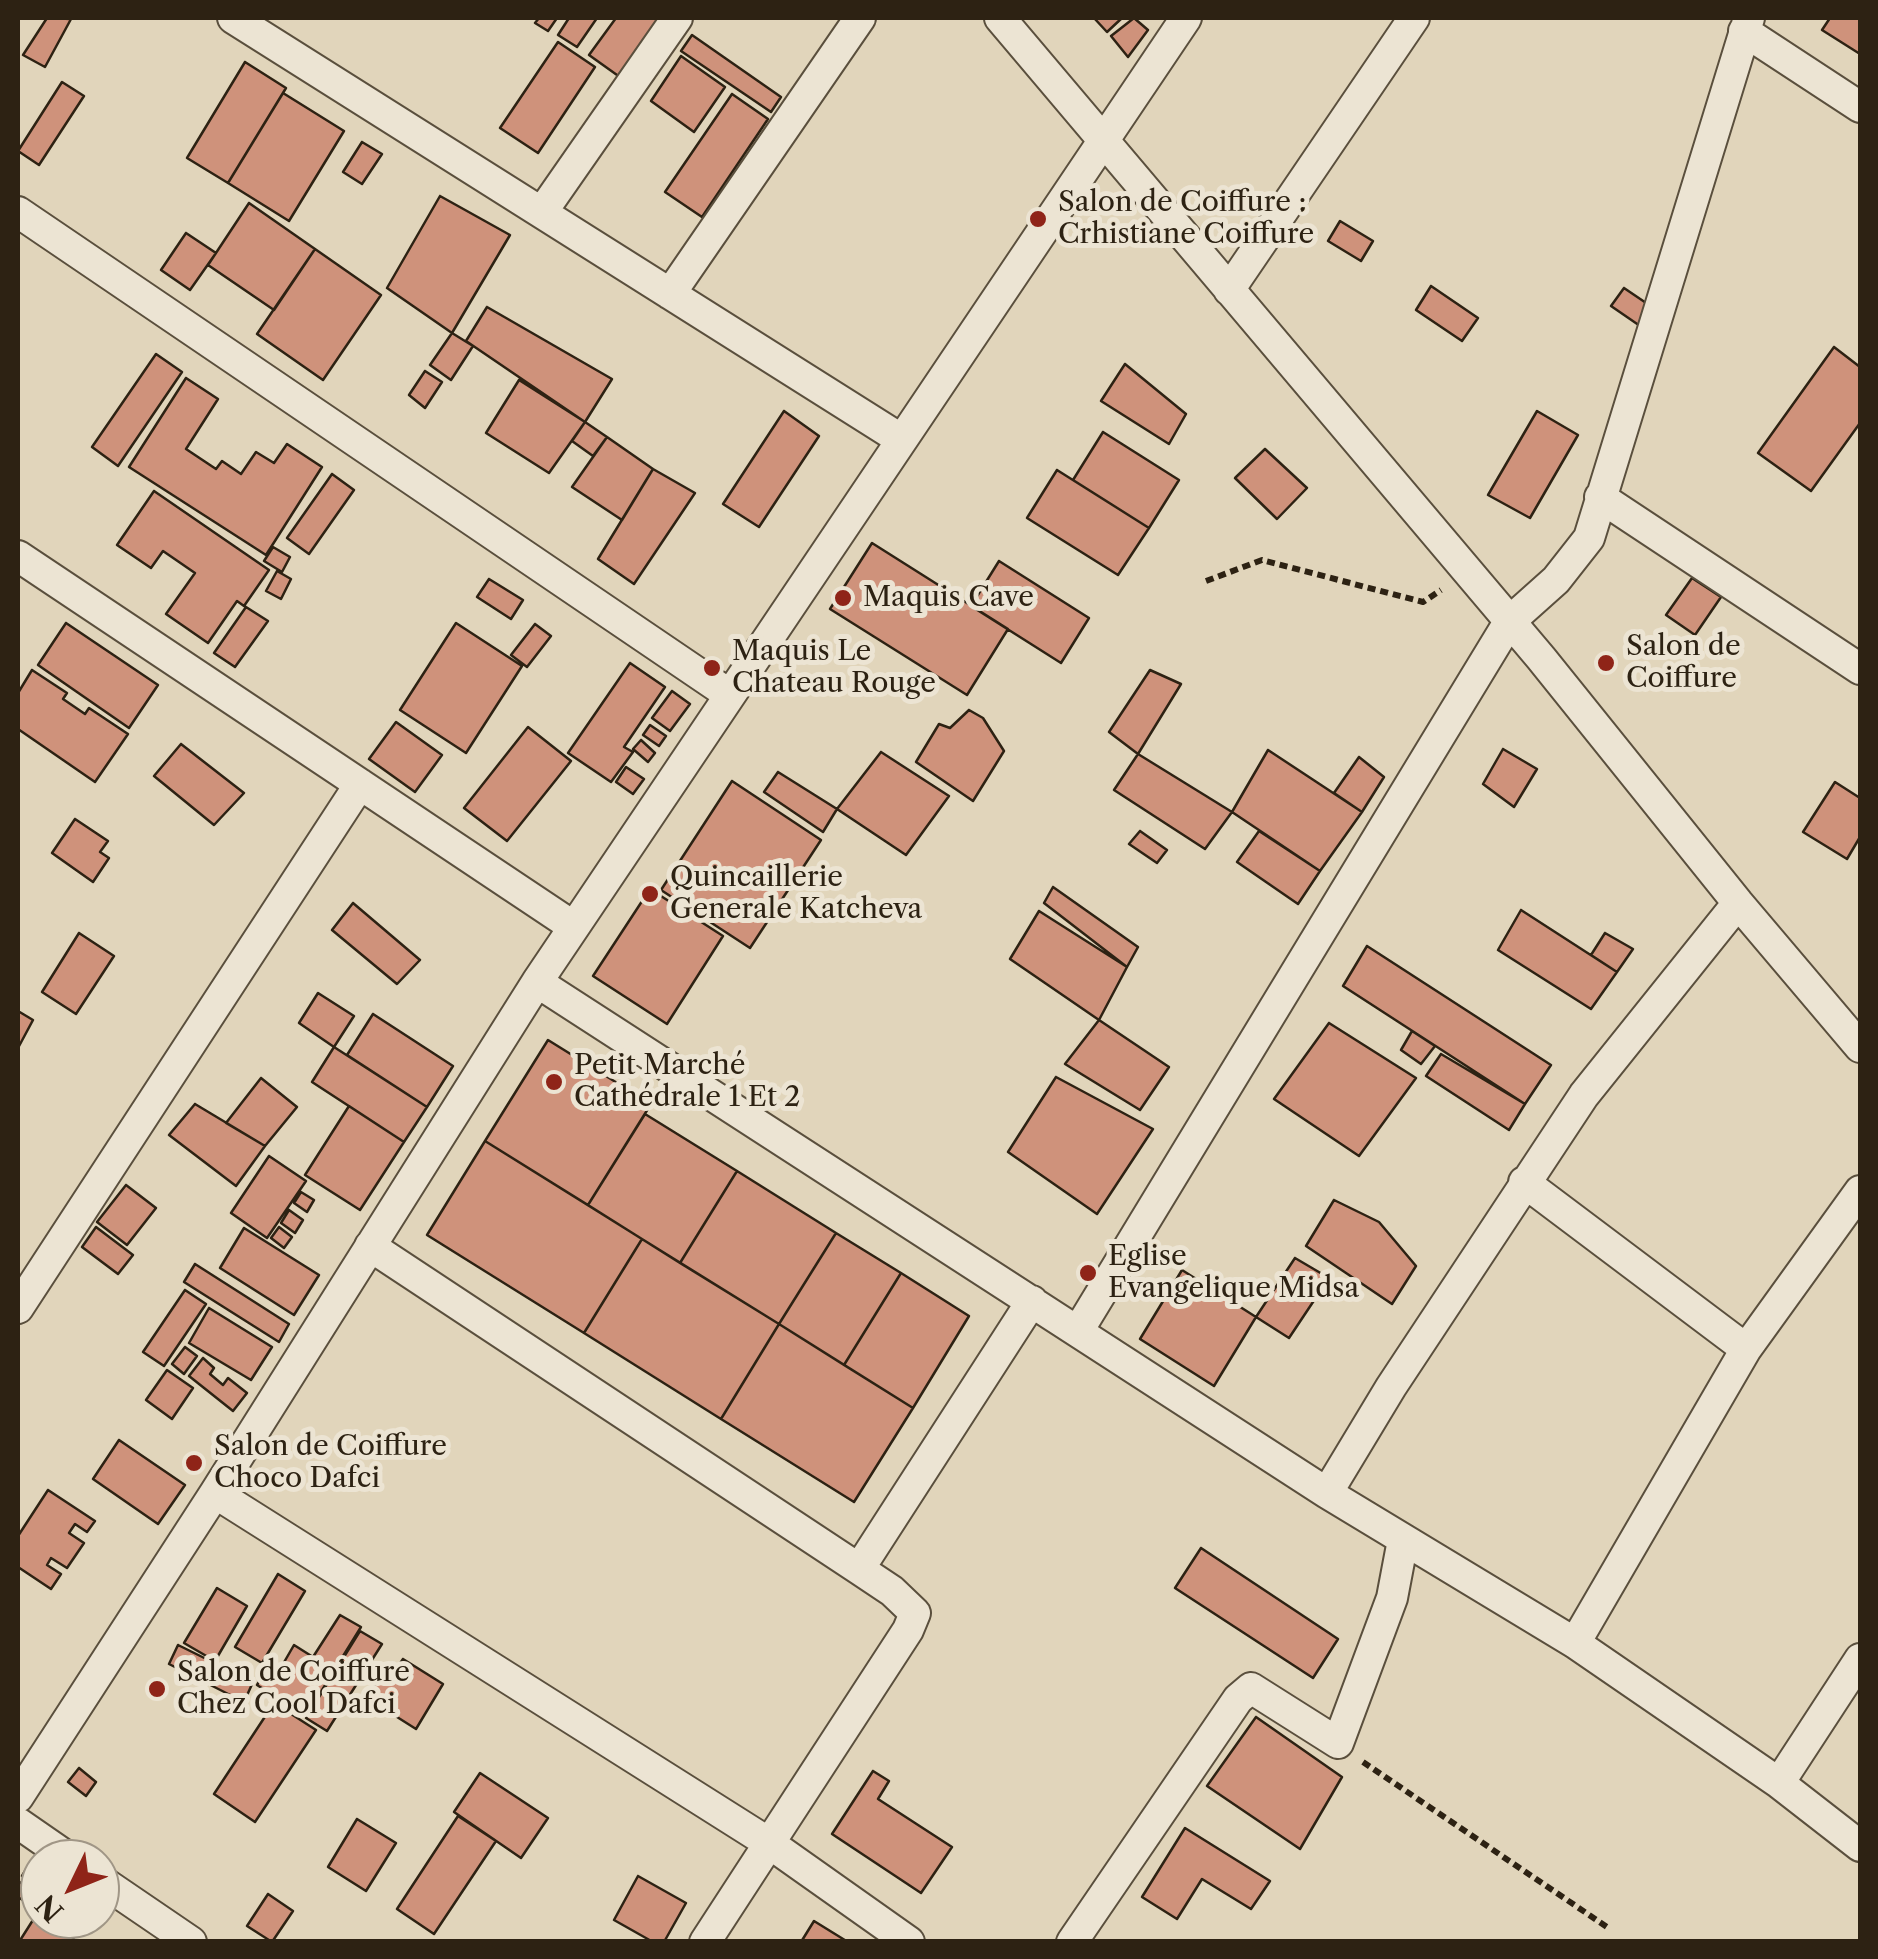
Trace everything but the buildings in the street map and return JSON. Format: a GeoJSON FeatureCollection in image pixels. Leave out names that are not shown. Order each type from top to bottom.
{"type":"FeatureCollection","features":[{"type":"Feature","properties":{"kind":"street"},"geometry":{"type":"LineString","coordinates":[[233,18],[902,440]]}},
{"type":"Feature","properties":{"kind":"street"},"geometry":{"type":"LineString","coordinates":[[542,212],[677,18]]}},
{"type":"Feature","properties":{"kind":"street"},"geometry":{"type":"LineString","coordinates":[[670,294],[860,18]]}},
{"type":"Feature","properties":{"kind":"street"},"geometry":{"type":"LineString","coordinates":[[1000,18],[1860,1046]]}},
{"type":"Feature","properties":{"kind":"street"},"geometry":{"type":"LineString","coordinates":[[18,1797],[537,982],[1186,18]]}},
{"type":"Feature","properties":{"kind":"street"},"geometry":{"type":"LineString","coordinates":[[1230,290],[1414,18]]}},
{"type":"Feature","properties":{"kind":"street"},"geometry":{"type":"LineString","coordinates":[[1078,1331],[1509,622],[1556,580],[1589,538],[1746,24],[1860,107]]}},
{"type":"Feature","properties":{"kind":"street"},"geometry":{"type":"LineString","coordinates":[[18,212],[730,696]]}},
{"type":"Feature","properties":{"kind":"street"},"geometry":{"type":"LineString","coordinates":[[1600,498],[1860,669]]}},
{"type":"Feature","properties":{"kind":"street"},"geometry":{"type":"LineString","coordinates":[[18,556],[574,927]]}},
{"type":"Feature","properties":{"kind":"street"},"geometry":{"type":"LineString","coordinates":[[18,1308],[360,784]]}},
{"type":"Feature","properties":{"kind":"street"},"geometry":{"type":"LineString","coordinates":[[1327,1493],[1524,1182],[1584,1095],[1738,903]]}},
{"type":"Feature","properties":{"kind":"street"},"geometry":{"type":"LineString","coordinates":[[537,982],[1327,1493],[1576,1643],[1780,1783],[1860,1846]]}},
{"type":"Feature","properties":{"kind":"street"},"geometry":{"type":"LineString","coordinates":[[1524,1182],[1746,1349]]}},
{"type":"Feature","properties":{"kind":"street"},"geometry":{"type":"LineString","coordinates":[[1576,1643],[1746,1349],[1860,1191]]}},
{"type":"Feature","properties":{"kind":"street"},"geometry":{"type":"LineString","coordinates":[[370,1246],[859,1568],[915,1612],[908,1630],[705,1942]]}},
{"type":"Feature","properties":{"kind":"street"},"geometry":{"type":"LineString","coordinates":[[859,1568],[1032,1302]]}},
{"type":"Feature","properties":{"kind":"street"},"geometry":{"type":"LineString","coordinates":[[215,1492],[768,1843],[910,1942]]}},
{"type":"Feature","properties":{"kind":"street"},"geometry":{"type":"LineString","coordinates":[[1072,1942],[1238,1699],[1251,1688],[1338,1743],[1392,1598],[1403,1540]]}},
{"type":"Feature","properties":{"kind":"street"},"geometry":{"type":"LineString","coordinates":[[1780,1783],[1860,1659]]}},
{"type":"Feature","properties":{"kind":"street"},"geometry":{"type":"LineString","coordinates":[[18,1823],[41,1839]]}},
{"type":"Feature","properties":{"kind":"street"},"geometry":{"type":"LineString","coordinates":[[120,1894],[191,1942]]}},
{"type":"Feature","properties":{"kind":"path"},"geometry":{"type":"LineString","coordinates":[[1206,581],[1262,560],[1423,602],[1467,572]]}},
{"type":"Feature","properties":{"kind":"path"},"geometry":{"type":"LineString","coordinates":[[1338,1743],[1606,1927]]}},
{"type":"Feature","properties":{"kind":"place","name":"Salon de Coiffure : Crhistiane Coiffure"},"geometry":{"type":"Point","coordinates":[1038,219]}},
{"type":"Feature","properties":{"kind":"place","name":"Maquis Cave"},"geometry":{"type":"Point","coordinates":[843,598]}},
{"type":"Feature","properties":{"kind":"place","name":"Salon de Coiffure"},"geometry":{"type":"Point","coordinates":[1606,663]}},
{"type":"Feature","properties":{"kind":"place","name":"Maquis Le Chateau Rouge"},"geometry":{"type":"Point","coordinates":[712,668]}},
{"type":"Feature","properties":{"kind":"place","name":"Quincaillerie Generale Katcheva"},"geometry":{"type":"Point","coordinates":[650,894]}},
{"type":"Feature","properties":{"kind":"place","name":"Petit Marché Cathédrale 1 Et 2"},"geometry":{"type":"Point","coordinates":[554,1082]}},
{"type":"Feature","properties":{"kind":"place","name":"Eglise Evangelique Midsa"},"geometry":{"type":"Point","coordinates":[1088,1273]}},
{"type":"Feature","properties":{"kind":"place","name":"Salon de Coiffure Choco Dafci"},"geometry":{"type":"Point","coordinates":[194,1463]}},
{"type":"Feature","properties":{"kind":"place","name":"Salon de Coiffure Chez Cool Dafci"},"geometry":{"type":"Point","coordinates":[157,1689]}}]}
